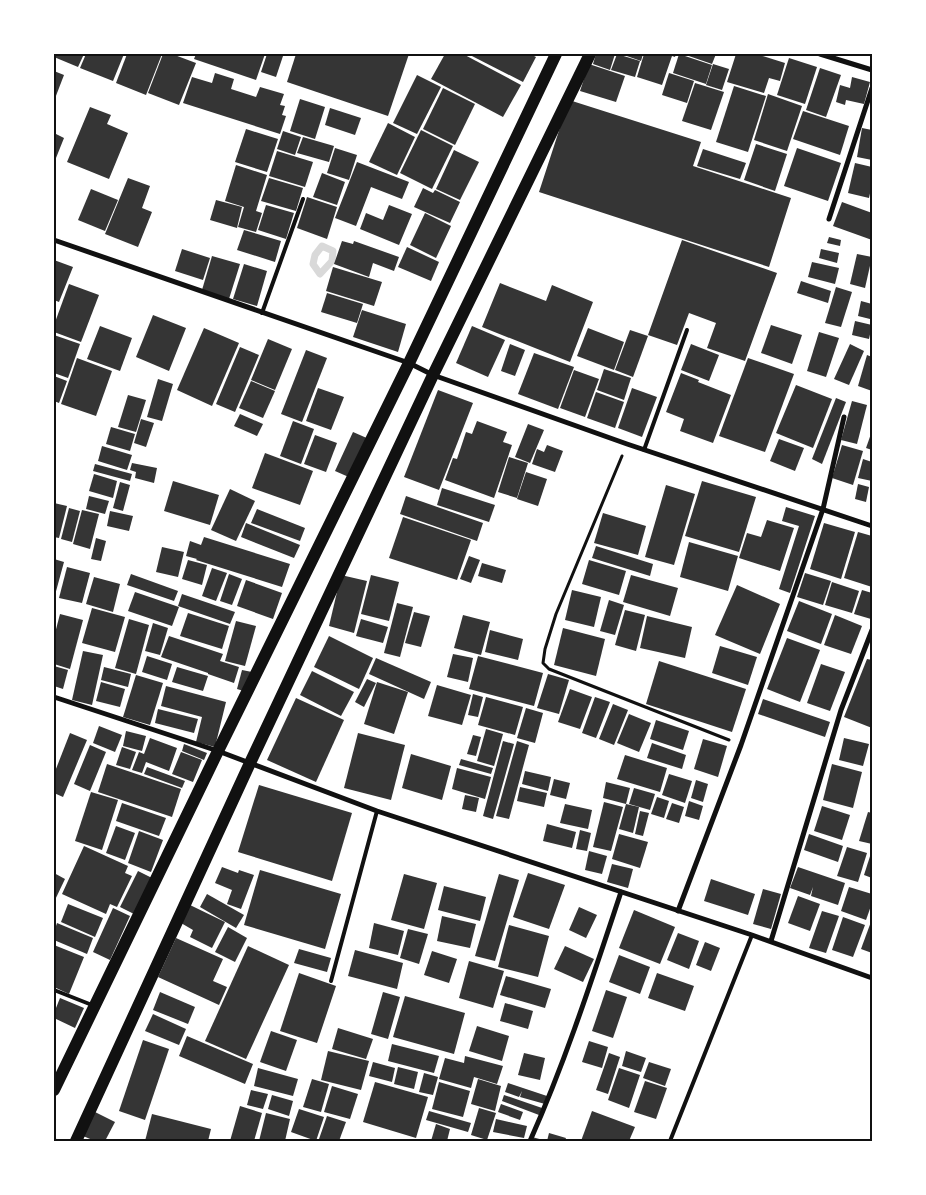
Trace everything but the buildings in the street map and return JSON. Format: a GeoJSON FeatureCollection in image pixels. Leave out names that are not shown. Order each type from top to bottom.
{"type":"FeatureCollection","features":[{"type":"Feature","properties":{"kind":"main road"},"geometry":{"type":"LineString","coordinates":[[54,1090],[218,751],[409,364],[556,54]]}},
{"type":"Feature","properties":{"kind":"main road"},"geometry":{"type":"LineString","coordinates":[[76,1141],[250,763],[433,375],[590,54]]}},
{"type":"Feature","properties":{"kind":"street"},"geometry":{"type":"LineString","coordinates":[[820,54],[872,70]]}},
{"type":"Feature","properties":{"kind":"street"},"geometry":{"type":"LineString","coordinates":[[829,219],[872,88]]}},
{"type":"Feature","properties":{"kind":"street"},"geometry":{"type":"LineString","coordinates":[[54,240],[409,364],[433,375],[644,450],[872,526]]}},
{"type":"Feature","properties":{"kind":"street"},"geometry":{"type":"LineString","coordinates":[[678,911],[741,745],[823,509],[844,417]]}},
{"type":"Feature","properties":{"kind":"street"},"geometry":{"type":"LineString","coordinates":[[771,941],[841,710],[872,630]]}},
{"type":"Feature","properties":{"kind":"street"},"geometry":{"type":"LineString","coordinates":[[54,697],[218,751],[377,811],[752,934],[872,978]]}},
{"type":"Feature","properties":{"kind":"street"},"geometry":{"type":"LineString","coordinates":[[530,1141],[585,1001],[621,892]]}},
{"type":"Feature","properties":{"kind":"lane"},"geometry":{"type":"LineString","coordinates":[[262,312],[303,199]]}},
{"type":"Feature","properties":{"kind":"lane"},"geometry":{"type":"LineString","coordinates":[[644,450],[687,330]]}},
{"type":"Feature","properties":{"kind":"lane"},"geometry":{"type":"LineString","coordinates":[[331,981],[377,811]]}},
{"type":"Feature","properties":{"kind":"lane"},"geometry":{"type":"LineString","coordinates":[[670,1141],[752,934]]}},
{"type":"Feature","properties":{"kind":"lane"},"geometry":{"type":"LineString","coordinates":[[54,990],[94,1006]]}},
{"type":"Feature","properties":{"kind":"path"},"geometry":{"type":"LineString","coordinates":[[627,444],[556,614],[543,662],[549,669],[741,745]]}},
{"type":"Feature","properties":{"kind":"waterway"},"geometry":{"type":"LineString","coordinates":[[322,246],[333,251],[332,261],[320,274],[313,264],[315,255],[322,246]]}}]}
